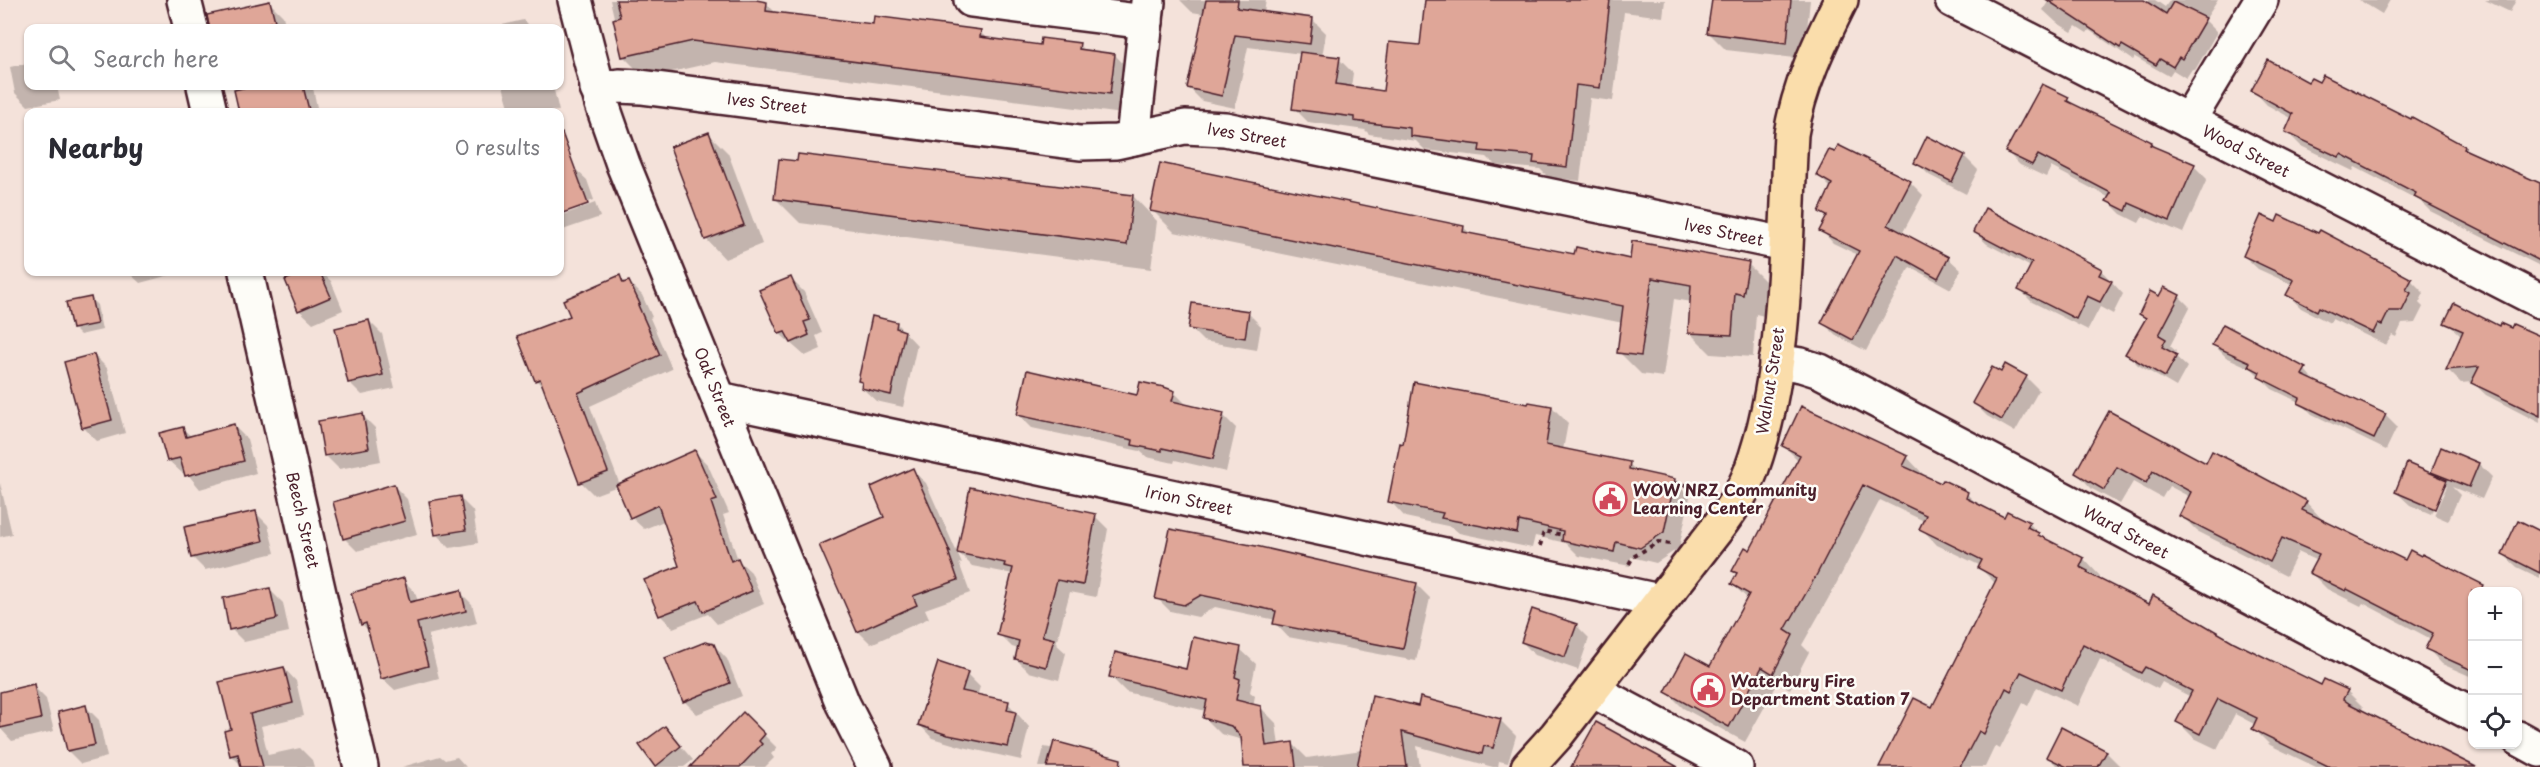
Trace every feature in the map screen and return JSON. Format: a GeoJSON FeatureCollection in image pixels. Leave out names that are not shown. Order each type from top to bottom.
{"type":"FeatureCollection","features":[{"type":"Feature","properties":{"kind":"main road","name":"Walnut Street"},"geometry":{"type":"LineString","coordinates":[[1528,767],[1556,736],[1732,508],[1750,472],[1768,411],[1776,361],[1794,112],[1810,64],[1841,0]]}},
{"type":"Feature","properties":{"kind":"street"},"geometry":{"type":"LineString","coordinates":[[184,0],[190,24]]}},
{"type":"Feature","properties":{"kind":"street","name":"Oak Street"},"geometry":{"type":"LineString","coordinates":[[575,0],[597,89],[623,164],[843,704],[875,767]]}},
{"type":"Feature","properties":{"kind":"street"},"geometry":{"type":"LineString","coordinates":[[971,0],[1147,11],[1132,138]]}},
{"type":"Feature","properties":{"kind":"street","name":"Wood Street"},"geometry":{"type":"LineString","coordinates":[[1952,0],[2540,301]]}},
{"type":"Feature","properties":{"kind":"street"},"geometry":{"type":"LineString","coordinates":[[2188,121],[2261,0]]}},
{"type":"Feature","properties":{"kind":"street","name":"Ives Street"},"geometry":{"type":"LineString","coordinates":[[597,89],[619,86],[641,87],[1080,143],[1105,143],[1185,127],[1225,129],[1785,244]]}},
{"type":"Feature","properties":{"kind":"street"},"geometry":{"type":"LineString","coordinates":[[205,90],[209,108]]}},
{"type":"Feature","properties":{"kind":"street","name":"Beech Street"},"geometry":{"type":"LineString","coordinates":[[247,276],[323,611],[362,767]]}},
{"type":"Feature","properties":{"kind":"street","name":"Ward Street"},"geometry":{"type":"LineString","coordinates":[[1776,361],[1820,371],[2468,712]]}},
{"type":"Feature","properties":{"kind":"street","name":"Irion Street"},"geometry":{"type":"LineString","coordinates":[[719,399],[1659,602]]}},
{"type":"Feature","properties":{"kind":"street"},"geometry":{"type":"LineString","coordinates":[[1592,690],[1736,767]]}},
{"type":"Feature","properties":{"kind":"street"},"geometry":{"type":"LineString","coordinates":[[2522,741],[2540,750]]}},
{"type":"Feature","properties":{"kind":"path"},"geometry":{"type":"LineString","coordinates":[[1620,593],[1633,557],[1658,542],[1668,543],[1694,557]]}},
{"type":"Feature","properties":{"kind":"building"},"geometry":{"type":"Polygon","coordinates":[[[616,0],[756,0],[767,2],[766,11],[873,24],[874,16],[981,30],[980,37],[1040,45],[1041,38],[1080,43],[1079,49],[1115,54],[1110,94],[693,41],[622,57],[613,19],[620,17],[616,0]]]}},
{"type":"Feature","properties":{"kind":"building"},"geometry":{"type":"Polygon","coordinates":[[[1206,0],[1238,0],[1237,8],[1313,18],[1310,44],[1235,35],[1222,96],[1187,88],[1206,0]]]}},
{"type":"Feature","properties":{"kind":"building"},"geometry":{"type":"Polygon","coordinates":[[[1425,0],[1610,0],[1600,88],[1576,85],[1567,167],[1533,163],[1534,156],[1479,151],[1480,145],[1410,136],[1410,128],[1354,121],[1354,117],[1292,109],[1300,52],[1340,57],[1336,84],[1383,91],[1389,42],[1420,45],[1425,0]]]}},
{"type":"Feature","properties":{"kind":"building"},"geometry":{"type":"Polygon","coordinates":[[[1712,0],[1791,0],[1787,43],[1707,33],[1712,0]]]}},
{"type":"Feature","properties":{"kind":"building"},"geometry":{"type":"Polygon","coordinates":[[[2047,0],[2144,0],[2166,14],[2173,2],[2206,18],[2182,59],[2179,57],[2173,67],[2160,59],[2156,65],[2122,45],[2120,48],[2047,0]]]}},
{"type":"Feature","properties":{"kind":"building"},"geometry":{"type":"Polygon","coordinates":[[[270,1],[275,21],[267,24],[208,24],[207,15],[270,1]]]}},
{"type":"Feature","properties":{"kind":"building"},"geometry":{"type":"Polygon","coordinates":[[[2268,60],[2308,82],[2311,78],[2319,82],[2323,75],[2411,119],[2412,117],[2465,146],[2464,149],[2540,183],[2540,261],[2414,197],[2416,193],[2341,154],[2339,157],[2285,132],[2293,114],[2251,91],[2268,60]]]}},
{"type":"Feature","properties":{"kind":"building"},"geometry":{"type":"Polygon","coordinates":[[[2042,84],[2069,97],[2067,101],[2152,142],[2150,145],[2195,164],[2170,221],[2129,203],[2126,211],[2106,201],[2111,193],[2038,155],[2032,165],[2005,152],[2042,84]]]}},
{"type":"Feature","properties":{"kind":"building"},"geometry":{"type":"Polygon","coordinates":[[[234,90],[304,90],[308,108],[238,108],[234,90]]]}},
{"type":"Feature","properties":{"kind":"building"},"geometry":{"type":"Polygon","coordinates":[[[709,132],[744,225],[705,240],[670,147],[709,132]]]}},
{"type":"Feature","properties":{"kind":"building"},"geometry":{"type":"Polygon","coordinates":[[[1927,136],[1965,155],[1952,182],[1914,163],[1927,136]]]}},
{"type":"Feature","properties":{"kind":"building"},"geometry":{"type":"Polygon","coordinates":[[[564,138],[588,204],[564,213],[564,138]]]}},
{"type":"Feature","properties":{"kind":"building"},"geometry":{"type":"Polygon","coordinates":[[[1838,145],[1911,181],[1888,225],[1949,257],[1938,278],[1897,255],[1853,340],[1821,323],[1859,251],[1819,231],[1827,216],[1819,212],[1832,184],[1816,175],[1829,150],[1835,152],[1838,145]]]}},
{"type":"Feature","properties":{"kind":"building"},"geometry":{"type":"Polygon","coordinates":[[[798,154],[1133,195],[1127,245],[774,199],[779,159],[797,161],[798,154]]]}},
{"type":"Feature","properties":{"kind":"building"},"geometry":{"type":"Polygon","coordinates":[[[1160,163],[1464,226],[1463,232],[1574,254],[1576,247],[1630,259],[1632,241],[1749,262],[1743,295],[1735,293],[1732,335],[1688,333],[1691,285],[1652,278],[1641,356],[1617,353],[1623,306],[1150,211],[1160,163]]]}},
{"type":"Feature","properties":{"kind":"building"},"geometry":{"type":"Polygon","coordinates":[[[1985,208],[2102,269],[2099,275],[2112,281],[2100,302],[2087,296],[2076,319],[2018,290],[2032,263],[1973,232],[1985,208]]]}},
{"type":"Feature","properties":{"kind":"building"},"geometry":{"type":"Polygon","coordinates":[[[2261,215],[2276,222],[2279,215],[2318,233],[2320,230],[2412,279],[2406,290],[2411,293],[2402,311],[2389,311],[2382,325],[2378,323],[2373,333],[2319,307],[2317,311],[2286,295],[2294,280],[2243,256],[2261,215]]]}},
{"type":"Feature","properties":{"kind":"building"},"geometry":{"type":"Polygon","coordinates":[[[620,275],[623,283],[629,281],[660,355],[578,393],[608,472],[579,483],[540,379],[535,381],[517,336],[570,316],[563,300],[620,275]]]}},
{"type":"Feature","properties":{"kind":"building"},"geometry":{"type":"Polygon","coordinates":[[[295,276],[322,276],[331,297],[298,311],[285,280],[295,276]]]}},
{"type":"Feature","properties":{"kind":"building"},"geometry":{"type":"Polygon","coordinates":[[[791,277],[810,320],[804,322],[809,335],[791,343],[785,332],[779,334],[759,290],[791,277]]]}},
{"type":"Feature","properties":{"kind":"building"},"geometry":{"type":"Polygon","coordinates":[[[2164,287],[2180,295],[2159,335],[2166,339],[2162,347],[2177,355],[2165,377],[2125,354],[2146,318],[2139,314],[2150,291],[2159,296],[2164,287]]]}},
{"type":"Feature","properties":{"kind":"building"},"geometry":{"type":"Polygon","coordinates":[[[91,297],[97,324],[72,329],[66,302],[91,297]]]}},
{"type":"Feature","properties":{"kind":"building"},"geometry":{"type":"Polygon","coordinates":[[[1192,303],[1249,311],[1245,338],[1188,329],[1192,303]]]}},
{"type":"Feature","properties":{"kind":"building"},"geometry":{"type":"Polygon","coordinates":[[[2454,303],[2499,326],[2500,323],[2511,328],[2513,324],[2540,336],[2540,416],[2471,383],[2479,367],[2446,370],[2463,331],[2444,323],[2454,303]]]}},
{"type":"Feature","properties":{"kind":"building"},"geometry":{"type":"Polygon","coordinates":[[[872,316],[897,322],[896,328],[905,331],[891,395],[861,388],[862,382],[858,381],[872,316]]]}},
{"type":"Feature","properties":{"kind":"building"},"geometry":{"type":"Polygon","coordinates":[[[369,320],[383,375],[348,383],[335,328],[369,320]]]}},
{"type":"Feature","properties":{"kind":"building"},"geometry":{"type":"Polygon","coordinates":[[[2223,324],[2306,368],[2302,375],[2386,414],[2374,439],[2298,403],[2300,398],[2258,377],[2260,372],[2248,366],[2250,362],[2212,345],[2223,324]]]}},
{"type":"Feature","properties":{"kind":"building"},"geometry":{"type":"Polygon","coordinates":[[[94,354],[112,420],[82,428],[64,362],[94,354]]]}},
{"type":"Feature","properties":{"kind":"building"},"geometry":{"type":"Polygon","coordinates":[[[2005,364],[2027,376],[2002,420],[1972,403],[1992,367],[2001,372],[2005,364]]]}},
{"type":"Feature","properties":{"kind":"building"},"geometry":{"type":"Polygon","coordinates":[[[1027,370],[1137,395],[1140,382],[1164,387],[1175,391],[1172,401],[1224,413],[1213,459],[1162,448],[1162,451],[1132,445],[1133,440],[1017,415],[1027,370]]]}},
{"type":"Feature","properties":{"kind":"building"},"geometry":{"type":"Polygon","coordinates":[[[1414,382],[1528,404],[1529,402],[1552,406],[1546,445],[1630,462],[1629,469],[1675,479],[1664,532],[1640,548],[1616,542],[1614,552],[1562,541],[1563,531],[1519,521],[1517,533],[1441,518],[1443,513],[1388,502],[1400,443],[1403,444],[1414,382]]]}},
{"type":"Feature","properties":{"kind":"building"},"geometry":{"type":"Polygon","coordinates":[[[1801,406],[1908,456],[1903,466],[1941,483],[1943,480],[1968,492],[1966,498],[2004,517],[2007,511],[2030,522],[2027,527],[2039,533],[2038,535],[2084,558],[2080,567],[2088,571],[2087,573],[2149,604],[2153,595],[2234,642],[2321,685],[2324,679],[2348,690],[2343,699],[2350,704],[2476,767],[2330,767],[2252,729],[2257,718],[2218,699],[2200,734],[2176,722],[2192,691],[2145,667],[2141,673],[2083,644],[2061,690],[2021,672],[2011,691],[2006,688],[1984,734],[1979,731],[1960,767],[1879,767],[1914,698],[1932,707],[1997,578],[1978,568],[1982,560],[1919,529],[1926,515],[1863,485],[1785,630],[1793,635],[1773,674],[1762,667],[1729,727],[1665,692],[1686,653],[1710,666],[1749,594],[1731,584],[1737,573],[1732,571],[1745,547],[1750,550],[1800,455],[1782,446],[1801,406]]]}},
{"type":"Feature","properties":{"kind":"building"},"geometry":{"type":"Polygon","coordinates":[[[2109,411],[2206,463],[2212,451],[2236,463],[2307,501],[2302,510],[2405,560],[2410,550],[2421,556],[2422,554],[2484,585],[2483,587],[2468,587],[2468,668],[2425,649],[2433,633],[2347,589],[2346,591],[2309,573],[2319,554],[2282,538],[2270,562],[2179,516],[2191,492],[2153,471],[2146,483],[2117,467],[2104,490],[2075,473],[2109,411]]]}},
{"type":"Feature","properties":{"kind":"building"},"geometry":{"type":"Polygon","coordinates":[[[363,413],[369,448],[324,456],[318,421],[363,413]]]}},
{"type":"Feature","properties":{"kind":"building"},"geometry":{"type":"Polygon","coordinates":[[[234,424],[244,461],[185,476],[180,458],[167,461],[159,433],[183,427],[186,437],[234,424]]]}},
{"type":"Feature","properties":{"kind":"building"},"geometry":{"type":"Polygon","coordinates":[[[2441,447],[2479,463],[2469,487],[2431,472],[2441,447]]]}},
{"type":"Feature","properties":{"kind":"building"},"geometry":{"type":"Polygon","coordinates":[[[695,450],[717,500],[711,502],[731,561],[738,558],[752,591],[703,612],[698,601],[659,616],[644,580],[679,566],[658,505],[630,518],[616,485],[695,450]]]}},
{"type":"Feature","properties":{"kind":"building"},"geometry":{"type":"Polygon","coordinates":[[[2407,463],[2447,480],[2435,509],[2395,492],[2407,463]]]}},
{"type":"Feature","properties":{"kind":"building"},"geometry":{"type":"Polygon","coordinates":[[[913,468],[950,552],[948,551],[958,580],[913,596],[917,605],[857,632],[819,545],[884,517],[871,487],[913,468]]]}},
{"type":"Feature","properties":{"kind":"building"},"geometry":{"type":"Polygon","coordinates":[[[394,484],[405,521],[343,539],[333,502],[394,484]]]}},
{"type":"Feature","properties":{"kind":"building"},"geometry":{"type":"Polygon","coordinates":[[[970,487],[1096,514],[1083,585],[1057,580],[1042,636],[1054,639],[1046,667],[1015,659],[1019,641],[997,635],[1013,568],[1004,566],[1005,563],[957,553],[970,487]]]}},
{"type":"Feature","properties":{"kind":"building"},"geometry":{"type":"Polygon","coordinates":[[[460,496],[466,530],[435,535],[429,501],[460,496]]]}},
{"type":"Feature","properties":{"kind":"building"},"geometry":{"type":"Polygon","coordinates":[[[256,511],[263,541],[191,558],[184,527],[256,511]]]}},
{"type":"Feature","properties":{"kind":"building"},"geometry":{"type":"Polygon","coordinates":[[[2518,520],[2540,531],[2540,573],[2502,554],[2518,520]]]}},
{"type":"Feature","properties":{"kind":"building"},"geometry":{"type":"Polygon","coordinates":[[[1170,529],[1417,583],[1403,649],[1273,624],[1276,611],[1201,595],[1184,605],[1155,599],[1170,529]]]}},
{"type":"Feature","properties":{"kind":"building"},"geometry":{"type":"Polygon","coordinates":[[[404,578],[410,602],[461,590],[466,611],[417,623],[428,666],[381,679],[366,623],[361,625],[351,593],[404,578]]]}},
{"type":"Feature","properties":{"kind":"building"},"geometry":{"type":"Polygon","coordinates":[[[270,588],[277,619],[229,630],[223,598],[270,588]]]}},
{"type":"Feature","properties":{"kind":"building"},"geometry":{"type":"Polygon","coordinates":[[[1532,609],[1577,624],[1565,657],[1521,642],[1532,609]]]}},
{"type":"Feature","properties":{"kind":"building"},"geometry":{"type":"Polygon","coordinates":[[[1193,637],[1241,647],[1235,677],[1240,679],[1236,700],[1261,706],[1266,746],[1293,742],[1296,767],[1244,767],[1241,737],[1231,726],[1203,718],[1207,700],[1109,677],[1115,652],[1186,669],[1193,637]]]}},
{"type":"Feature","properties":{"kind":"building"},"geometry":{"type":"Polygon","coordinates":[[[705,642],[714,644],[730,683],[683,702],[665,658],[705,642]]]}},
{"type":"Feature","properties":{"kind":"building"},"geometry":{"type":"Polygon","coordinates":[[[938,662],[968,672],[962,691],[1009,701],[1007,710],[1016,712],[1008,747],[948,735],[918,725],[938,662]]]}},
{"type":"Feature","properties":{"kind":"building"},"geometry":{"type":"Polygon","coordinates":[[[284,667],[293,703],[250,714],[263,767],[241,767],[238,754],[230,756],[224,731],[231,729],[219,682],[284,667]]]}},
{"type":"Feature","properties":{"kind":"building"},"geometry":{"type":"Polygon","coordinates":[[[34,684],[41,719],[0,728],[0,692],[34,684]]]}},
{"type":"Feature","properties":{"kind":"building"},"geometry":{"type":"Polygon","coordinates":[[[1372,695],[1418,706],[1420,697],[1501,719],[1493,748],[1484,746],[1482,754],[1402,732],[1407,767],[1357,767],[1372,695]]]}},
{"type":"Feature","properties":{"kind":"building"},"geometry":{"type":"Polygon","coordinates":[[[86,705],[95,745],[67,751],[58,712],[86,705]]]}},
{"type":"Feature","properties":{"kind":"building"},"geometry":{"type":"Polygon","coordinates":[[[743,712],[765,734],[759,741],[762,744],[740,767],[690,767],[743,712]]]}},
{"type":"Feature","properties":{"kind":"building"},"geometry":{"type":"Polygon","coordinates":[[[1596,722],[1678,767],[1571,767],[1596,722]]]}},
{"type":"Feature","properties":{"kind":"building"},"geometry":{"type":"Polygon","coordinates":[[[665,726],[681,746],[655,767],[639,745],[665,726]]]}},
{"type":"Feature","properties":{"kind":"building"},"geometry":{"type":"Polygon","coordinates":[[[2061,727],[2107,751],[2098,767],[2067,767],[2046,757],[2061,727]]]}},
{"type":"Feature","properties":{"kind":"building"},"geometry":{"type":"Polygon","coordinates":[[[1054,741],[1121,759],[1120,767],[1047,767],[1054,741]]]}},
{"type":"Feature","properties":{"kind":"place","name":"WOW NRZ Community Learning Center"},"geometry":{"type":"Point","coordinates":[1610,499]}},
{"type":"Feature","properties":{"kind":"place","name":"Waterbury Fire Department Station 7"},"geometry":{"type":"Point","coordinates":[1708,690]}}]}
